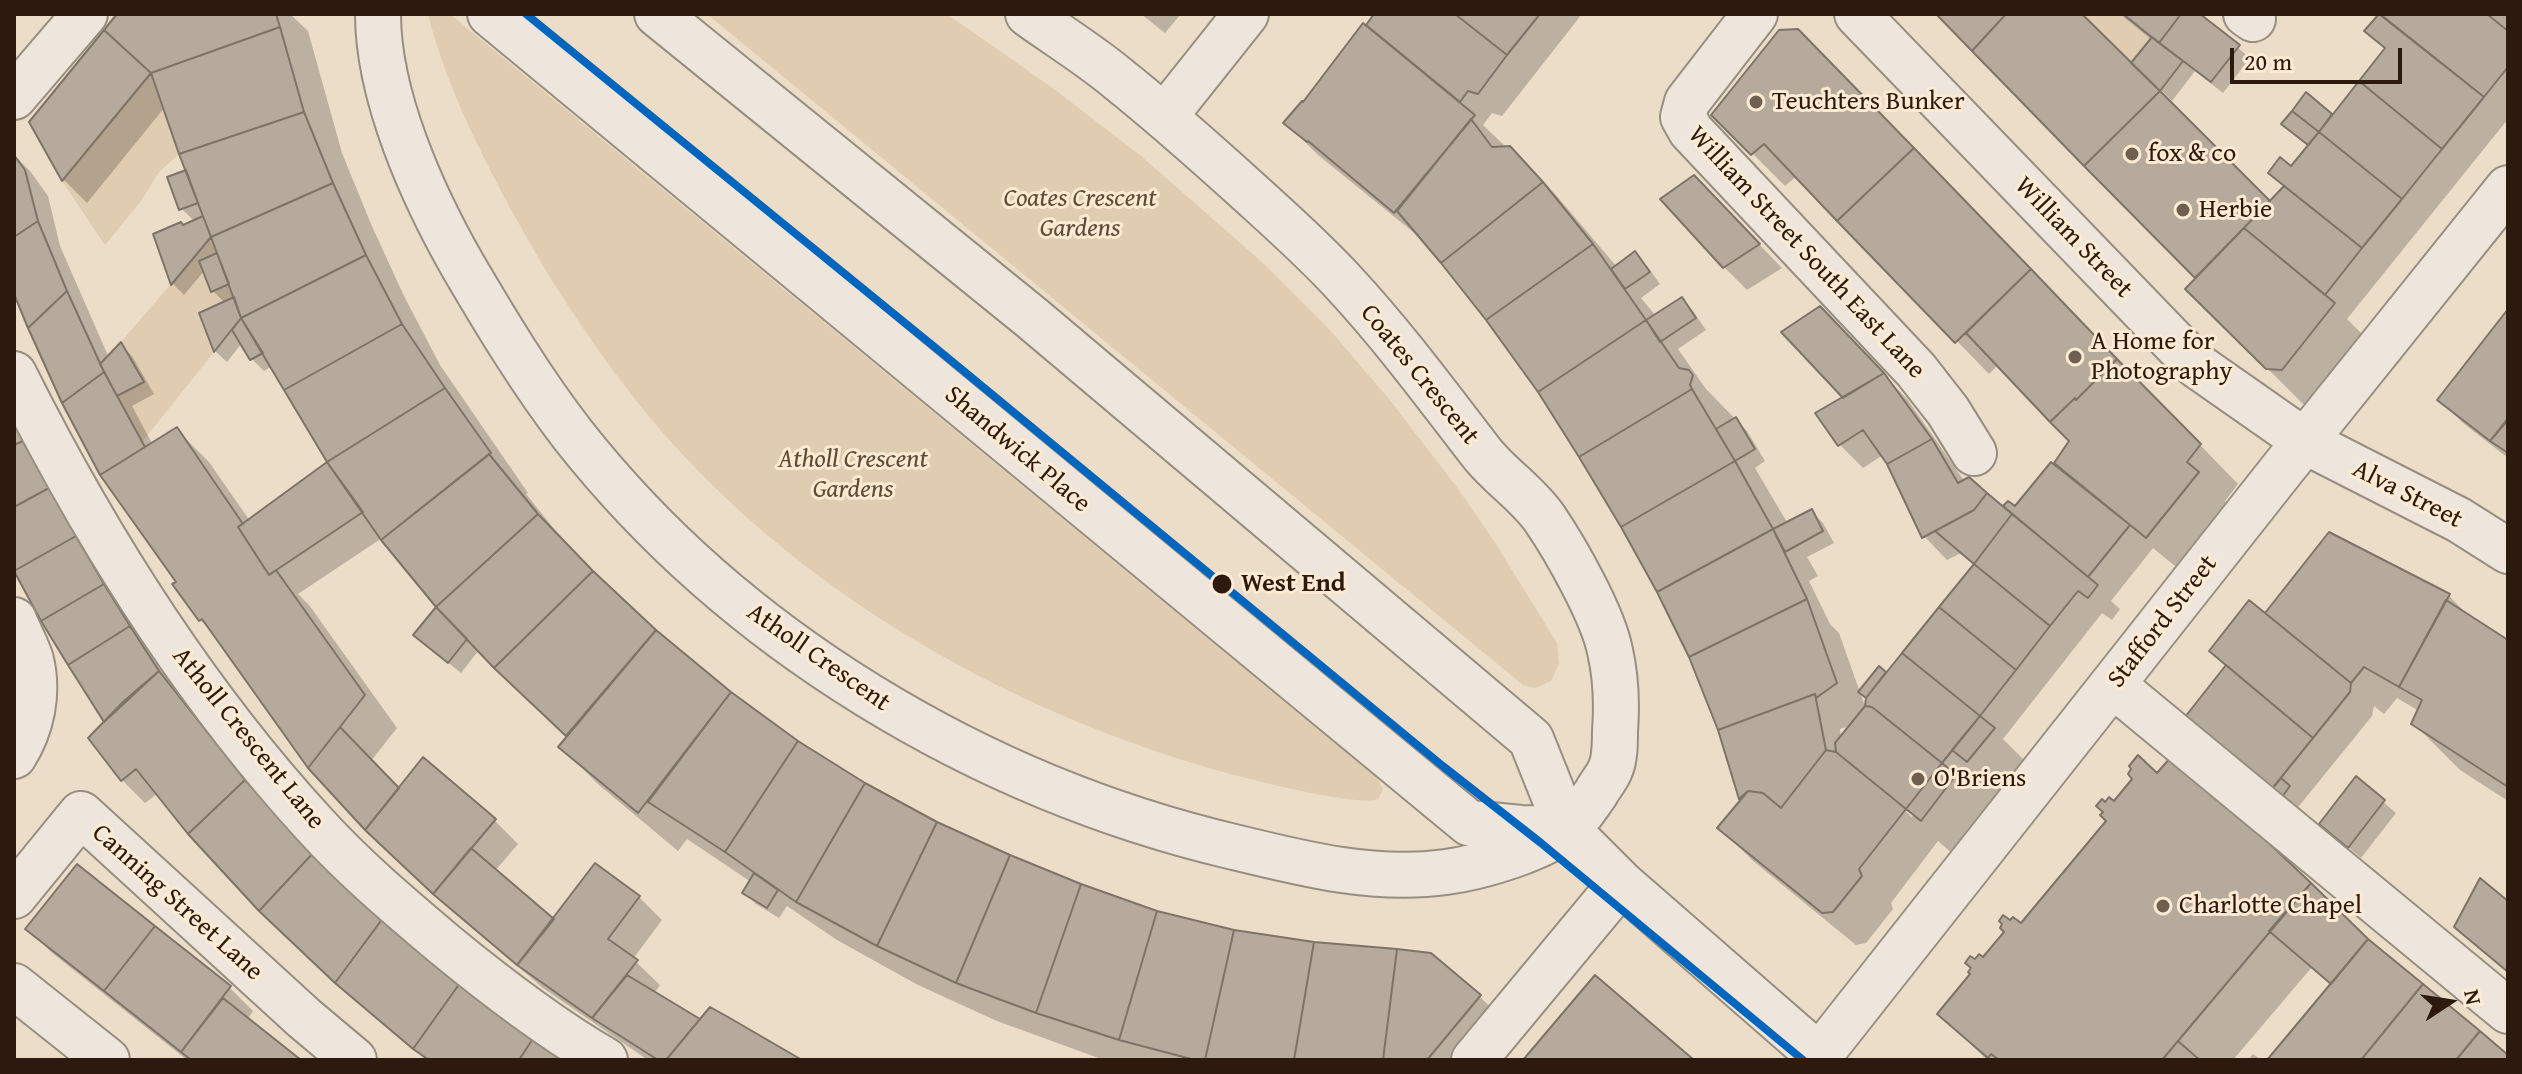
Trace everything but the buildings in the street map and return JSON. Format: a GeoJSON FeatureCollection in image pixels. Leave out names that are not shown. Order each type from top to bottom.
{"type":"FeatureCollection","features":[{"type":"Feature","properties":{"kind":"street"},"geometry":{"type":"LineString","coordinates":[[14,97],[85,14]]}},
{"type":"Feature","properties":{"kind":"street","name":"Atholl Crescent"},"geometry":{"type":"LineString","coordinates":[[378,14],[384,65],[397,119],[415,170],[436,219],[515,353],[572,433],[644,516],[735,599],[825,668],[886,708],[945,739],[1076,798],[1133,820],[1265,855],[1327,868],[1407,875],[1446,872],[1492,863],[1567,829]]}},
{"type":"Feature","properties":{"kind":"street","name":"Shandwick Place"},"geometry":{"type":"LineString","coordinates":[[490,14],[1469,823],[1567,829]]}},
{"type":"Feature","properties":{"kind":"street"},"geometry":{"type":"LineString","coordinates":[[657,14],[1032,318],[1531,739],[1567,829],[1621,883],[1821,1058]]}},
{"type":"Feature","properties":{"kind":"street","name":"Coates Crescent"},"geometry":{"type":"LineString","coordinates":[[1028,14],[1111,72],[1290,229],[1341,279],[1440,396],[1485,459],[1542,514],[1578,575],[1609,643],[1616,688],[1613,766],[1587,807],[1567,829]]}},
{"type":"Feature","properties":{"kind":"street"},"geometry":{"type":"LineString","coordinates":[[1164,117],[1246,14]]}},
{"type":"Feature","properties":{"kind":"street","name":"William Street South East Lane"},"geometry":{"type":"LineString","coordinates":[[1755,14],[1687,102],[1683,117],[1691,131],[1916,370],[1948,411],[1974,453]]}},
{"type":"Feature","properties":{"kind":"street","name":"William Street"},"geometry":{"type":"LineString","coordinates":[[1857,14],[2196,365],[2306,442]]}},
{"type":"Feature","properties":{"kind":"street","name":"Stafford Street"},"geometry":{"type":"LineString","coordinates":[[1821,1058],[2306,442],[2504,202]]}},
{"type":"Feature","properties":{"kind":"street","name":"Atholl Crescent Lane"},"geometry":{"type":"LineString","coordinates":[[14,374],[49,444],[136,593],[259,761],[317,827],[392,900],[471,967],[563,1035],[605,1060]]}},
{"type":"Feature","properties":{"kind":"street","name":"Alva Street"},"geometry":{"type":"LineString","coordinates":[[2306,442],[2459,520],[2508,551]]}},
{"type":"Feature","properties":{"kind":"street"},"geometry":{"type":"LineString","coordinates":[[14,620],[31,661],[35,699],[29,725],[14,756]]}},
{"type":"Feature","properties":{"kind":"street"},"geometry":{"type":"LineString","coordinates":[[2113,685],[2508,1011]]}},
{"type":"Feature","properties":{"kind":"street","name":"Canning Street Lane"},"geometry":{"type":"LineString","coordinates":[[14,896],[81,814],[354,1060]]}},
{"type":"Feature","properties":{"kind":"street"},"geometry":{"type":"LineString","coordinates":[[1474,1060],[1621,883]]}},
{"type":"Feature","properties":{"kind":"street"},"geometry":{"type":"LineString","coordinates":[[14,986],[107,1060]]}},
{"type":"Feature","properties":{"kind":"green space","name":"Atholl Crescent Gardens"},"geometry":{"type":"Polygon","coordinates":[[[428,14],[450,14],[1378,779],[1383,790],[1378,799],[1320,795],[1214,769],[1117,737],[1037,704],[959,665],[884,621],[812,571],[745,516],[683,455],[627,389],[552,281],[476,141],[453,91],[428,14]]]}},
{"type":"Feature","properties":{"kind":"green space","name":"Coates Crescent Gardens"},"geometry":{"type":"Polygon","coordinates":[[[707,14],[947,14],[1054,89],[1141,156],[1262,262],[1329,329],[1389,399],[1494,541],[1557,643],[1559,664],[1551,681],[1535,688],[1523,685],[707,14]]]}},
{"type":"Feature","properties":{"kind":"green space"},"geometry":{"type":"Polygon","coordinates":[[[2082,14],[2123,14],[2152,37],[2131,63],[2082,14]]]}},
{"type":"Feature","properties":{"kind":"green space"},"geometry":{"type":"Polygon","coordinates":[[[151,73],[179,154],[159,172],[141,201],[105,245],[62,181],[151,73]]]}},
{"type":"Feature","properties":{"kind":"green space"},"geometry":{"type":"Polygon","coordinates":[[[211,237],[217,253],[199,261],[210,291],[229,284],[234,297],[199,313],[214,352],[142,442],[117,396],[144,382],[121,342],[211,237]]]}},
{"type":"Feature","properties":{"kind":"transit line"},"geometry":{"type":"LineString","coordinates":[[526,14],[1803,1060]]}},
{"type":"Feature","properties":{"kind":"place","name":"Teuchters Bunker"},"geometry":{"type":"Point","coordinates":[1756,102]}},
{"type":"Feature","properties":{"kind":"place","name":"fox & co"},"geometry":{"type":"Point","coordinates":[2132,154]}},
{"type":"Feature","properties":{"kind":"place","name":"Herbie"},"geometry":{"type":"Point","coordinates":[2183,210]}},
{"type":"Feature","properties":{"kind":"place","name":"A Home for Photography"},"geometry":{"type":"Point","coordinates":[2075,357]}},
{"type":"Feature","properties":{"kind":"place","name":"West End"},"geometry":{"type":"Point","coordinates":[1222,584]}},
{"type":"Feature","properties":{"kind":"place","name":"O'Briens"},"geometry":{"type":"Point","coordinates":[1918,779]}},
{"type":"Feature","properties":{"kind":"place","name":"Charlotte Chapel"},"geometry":{"type":"Point","coordinates":[2163,906]}}]}
